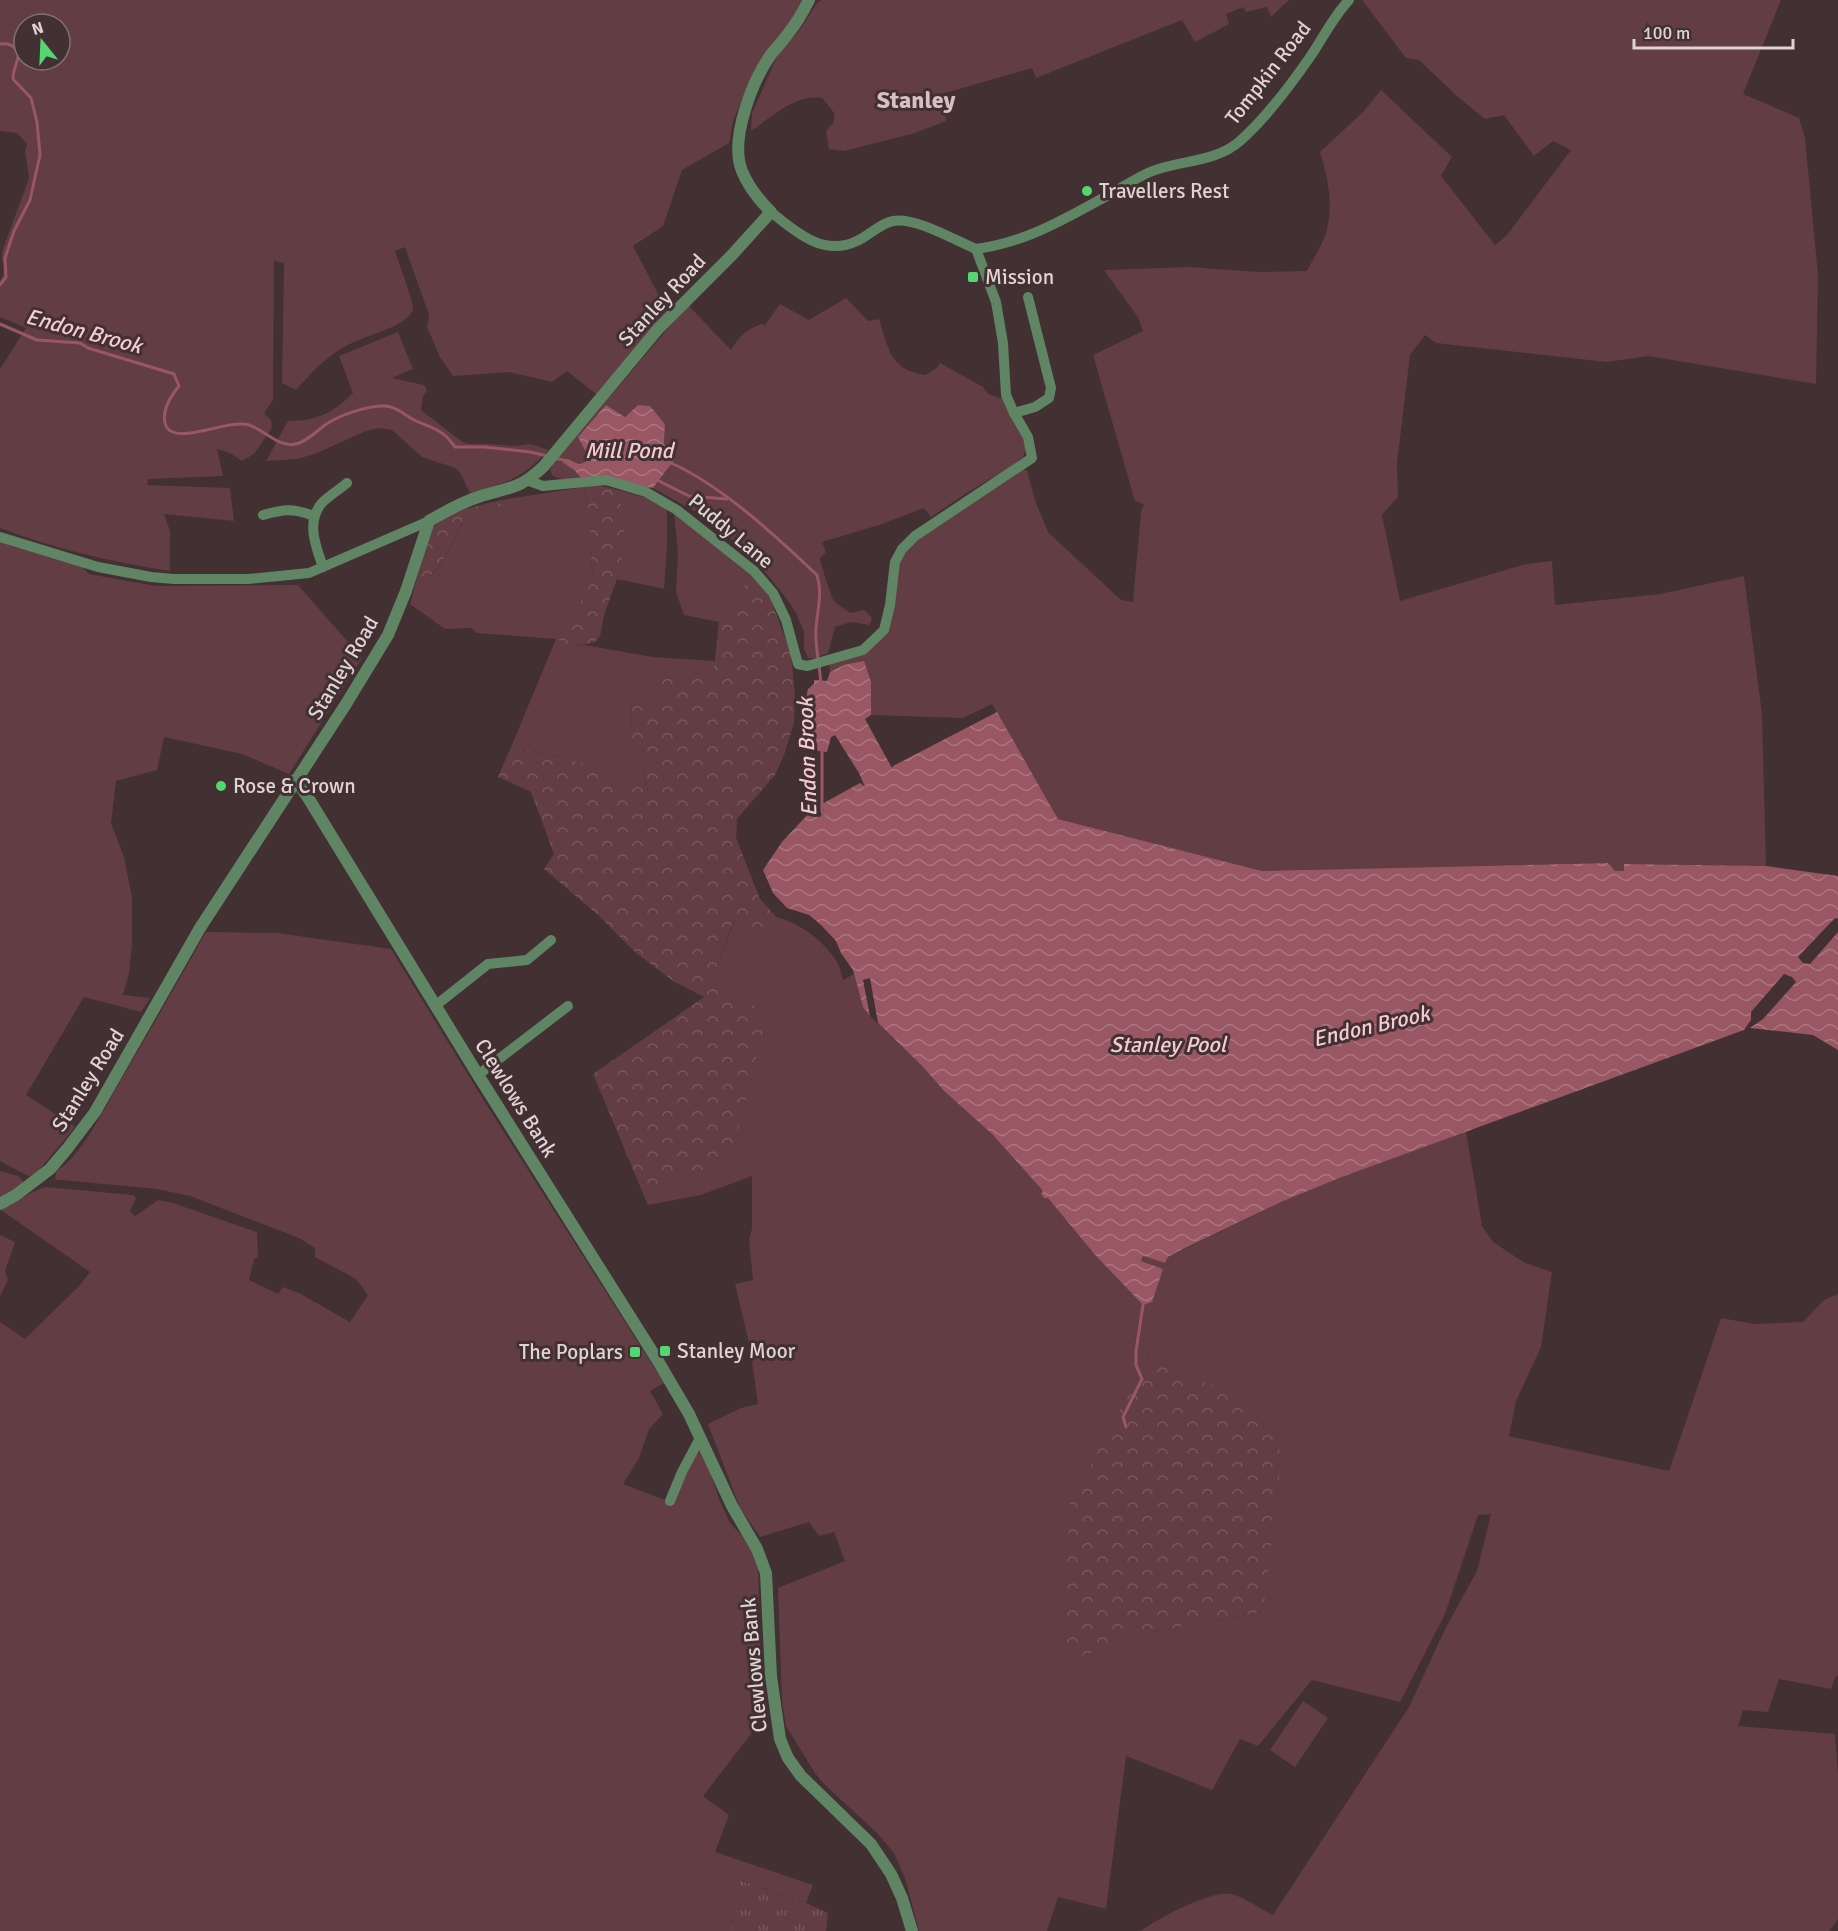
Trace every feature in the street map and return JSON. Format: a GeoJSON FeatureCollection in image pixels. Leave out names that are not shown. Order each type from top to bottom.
{"type":"FeatureCollection","features":[{"type":"Feature","properties":{"kind":"street"},"geometry":{"type":"LineString","coordinates":[[809,0],[801,16],[760,72],[745,109],[740,132],[740,156],[742,170],[755,193],[771,212],[804,238],[821,246],[838,246],[856,242],[883,225],[894,221],[908,221],[976,249]]}},
{"type":"Feature","properties":{"kind":"street","name":"Tompkin Road"},"geometry":{"type":"LineString","coordinates":[[976,249],[999,246],[1027,237],[1149,172],[1166,166],[1196,161],[1239,142],[1263,117],[1311,56],[1332,19],[1349,0]]}},
{"type":"Feature","properties":{"kind":"street","name":"Stanley Road"},"geometry":{"type":"LineString","coordinates":[[0,1204],[16,1195],[50,1169],[95,1112],[200,928],[346,704],[388,635],[406,591],[429,521],[452,507],[529,481],[557,451],[658,329],[771,212]]}},
{"type":"Feature","properties":{"kind":"street","name":"Puddy Lane"},"geometry":{"type":"LineString","coordinates":[[529,481],[543,486],[606,480],[646,492],[677,510],[754,571],[773,593],[786,620],[798,664],[807,666],[863,650],[884,630],[890,605],[895,562],[902,549],[915,536],[1032,458],[1028,437],[1006,395],[996,302],[976,249]]}},
{"type":"Feature","properties":{"kind":"street"},"geometry":{"type":"LineString","coordinates":[[1014,413],[1035,406],[1049,398],[1051,388],[1028,297]]}},
{"type":"Feature","properties":{"kind":"street"},"geometry":{"type":"LineString","coordinates":[[323,567],[312,532],[314,516],[321,504],[347,483]]}},
{"type":"Feature","properties":{"kind":"street"},"geometry":{"type":"LineString","coordinates":[[263,515],[282,510],[297,510],[314,516]]}},
{"type":"Feature","properties":{"kind":"street"},"geometry":{"type":"LineString","coordinates":[[0,537],[98,567],[174,579],[248,579],[309,573],[429,521]]}},
{"type":"Feature","properties":{"kind":"street","name":"Clewlows Bank"},"geometry":{"type":"LineString","coordinates":[[295,780],[689,1414],[732,1506],[757,1549],[766,1573],[771,1676],[780,1739],[788,1758],[801,1776],[871,1844],[891,1874],[902,1898],[912,1931]]}},
{"type":"Feature","properties":{"kind":"street"},"geometry":{"type":"LineString","coordinates":[[435,1006],[488,964],[527,960],[551,940]]}},
{"type":"Feature","properties":{"kind":"street"},"geometry":{"type":"LineString","coordinates":[[478,1076],[568,1006]]}},
{"type":"Feature","properties":{"kind":"street"},"geometry":{"type":"LineString","coordinates":[[670,1501],[700,1438]]}},
{"type":"Feature","properties":{"kind":"green space"},"geometry":{"type":"Polygon","coordinates":[[[0,0],[802,0],[793,21],[751,79],[733,121],[729,143],[682,170],[663,226],[633,246],[668,313],[596,394],[567,371],[552,382],[509,372],[453,376],[440,357],[427,327],[429,315],[405,247],[395,251],[412,304],[411,313],[393,327],[353,342],[334,353],[296,390],[282,383],[284,263],[274,261],[273,400],[264,413],[271,420],[272,428],[254,454],[242,461],[230,453],[217,449],[223,476],[148,479],[147,485],[230,488],[234,521],[164,514],[170,531],[170,571],[84,554],[0,528],[0,369],[26,328],[0,317],[2,252],[29,178],[25,151],[27,144],[17,133],[0,131],[0,0]]]}},
{"type":"Feature","properties":{"kind":"green space"},"geometry":{"type":"Polygon","coordinates":[[[822,0],[1289,0],[1271,17],[1267,7],[1246,12],[1243,7],[1226,14],[1229,24],[1195,42],[1182,20],[1036,78],[1032,68],[942,94],[946,121],[915,133],[844,151],[829,149],[826,131],[833,123],[835,114],[822,98],[793,103],[751,131],[752,113],[779,52],[799,31],[817,3],[822,0]]]}},
{"type":"Feature","properties":{"kind":"green space"},"geometry":{"type":"Polygon","coordinates":[[[1362,0],[1781,0],[1743,94],[1799,118],[1805,138],[1818,275],[1816,384],[1648,356],[1607,362],[1436,343],[1425,335],[1410,355],[1397,463],[1398,497],[1382,515],[1400,601],[1526,564],[1552,561],[1555,605],[1660,594],[1744,576],[1762,714],[1766,866],[1625,864],[1625,871],[1615,871],[1607,863],[1262,871],[1058,819],[992,704],[963,718],[871,715],[871,682],[844,665],[830,672],[829,663],[859,654],[877,644],[888,629],[898,562],[908,548],[921,535],[1018,470],[1027,470],[1035,500],[1048,532],[1121,600],[1133,602],[1141,512],[1144,504],[1135,501],[1093,355],[1143,331],[1138,317],[1104,270],[1190,267],[1258,272],[1307,271],[1324,238],[1330,212],[1328,182],[1320,152],[1363,112],[1381,90],[1452,157],[1441,176],[1495,245],[1507,235],[1571,150],[1553,141],[1534,156],[1504,115],[1485,119],[1419,60],[1406,58],[1362,0]]]}},
{"type":"Feature","properties":{"kind":"green space"},"geometry":{"type":"Polygon","coordinates":[[[846,298],[868,321],[879,319],[892,356],[904,368],[925,375],[937,368],[940,363],[983,387],[988,394],[1003,399],[1025,440],[1026,448],[1023,457],[1009,468],[931,517],[924,508],[882,524],[822,542],[826,552],[820,558],[834,601],[850,613],[864,610],[872,618],[870,625],[851,622],[835,627],[828,653],[816,658],[808,658],[804,649],[804,632],[796,613],[754,558],[703,516],[653,488],[675,459],[664,444],[665,424],[638,405],[587,454],[586,462],[579,464],[567,459],[562,462],[582,479],[562,479],[553,476],[550,470],[554,462],[688,305],[731,350],[740,337],[752,328],[765,325],[780,304],[809,320],[846,298]]]}},
{"type":"Feature","properties":{"kind":"green space"},"geometry":{"type":"Polygon","coordinates":[[[398,332],[413,369],[392,378],[424,385],[427,390],[423,397],[421,410],[468,444],[512,446],[531,444],[549,450],[531,467],[514,478],[470,493],[461,474],[455,468],[422,457],[392,430],[379,428],[366,431],[298,459],[266,461],[288,421],[324,415],[353,393],[339,356],[398,332]]]}},
{"type":"Feature","properties":{"kind":"green space"},"geometry":{"type":"Polygon","coordinates":[[[596,485],[615,489],[624,514],[624,548],[600,636],[595,642],[572,647],[557,639],[561,625],[570,612],[579,605],[593,578],[590,520],[584,487],[596,485]]]}},
{"type":"Feature","properties":{"kind":"green space"},"geometry":{"type":"Polygon","coordinates":[[[584,487],[590,520],[593,578],[579,605],[570,612],[572,647],[584,645],[653,657],[715,661],[713,678],[658,716],[632,701],[631,737],[643,765],[648,792],[571,759],[511,747],[556,639],[477,633],[471,628],[445,629],[410,604],[416,582],[433,574],[440,566],[464,518],[501,506],[502,500],[584,487]]]}},
{"type":"Feature","properties":{"kind":"green space"},"geometry":{"type":"Polygon","coordinates":[[[615,489],[647,498],[667,508],[664,589],[617,579],[624,534],[622,513],[615,489]]]}},
{"type":"Feature","properties":{"kind":"green space"},"geometry":{"type":"Polygon","coordinates":[[[502,500],[501,506],[464,518],[439,566],[425,579],[416,582],[428,539],[438,522],[455,513],[502,500]]]}},
{"type":"Feature","properties":{"kind":"green space"},"geometry":{"type":"Polygon","coordinates":[[[674,513],[752,575],[719,622],[684,615],[676,592],[678,553],[674,513]]]}},
{"type":"Feature","properties":{"kind":"green space"},"geometry":{"type":"Polygon","coordinates":[[[0,541],[82,566],[89,574],[156,586],[298,585],[362,658],[289,774],[242,754],[164,737],[157,770],[116,781],[111,823],[124,857],[132,897],[132,945],[129,973],[123,995],[150,998],[141,1012],[84,997],[26,1095],[75,1127],[35,1175],[28,1176],[0,1161],[0,541]]]}},
{"type":"Feature","properties":{"kind":"green space"},"geometry":{"type":"Polygon","coordinates":[[[752,575],[770,598],[791,653],[795,696],[794,723],[775,775],[737,819],[736,838],[760,899],[783,924],[759,930],[734,920],[711,982],[759,1007],[766,1022],[730,1161],[642,1191],[593,1074],[704,997],[673,981],[635,952],[598,915],[544,869],[554,854],[531,792],[498,777],[511,747],[571,759],[648,791],[643,765],[631,737],[632,700],[658,716],[664,670],[713,678],[719,622],[752,575]]]}},
{"type":"Feature","properties":{"kind":"green space"},"geometry":{"type":"Polygon","coordinates":[[[776,917],[793,923],[818,940],[837,962],[843,980],[854,974],[863,1006],[870,1016],[923,1067],[944,1091],[992,1134],[1043,1191],[1096,1256],[1143,1305],[1163,1269],[1141,1261],[1143,1256],[1165,1263],[1168,1257],[1281,1202],[1466,1131],[1482,1226],[1493,1242],[1525,1263],[1552,1272],[1541,1347],[1516,1401],[1509,1436],[1669,1471],[1721,1318],[1755,1324],[1803,1322],[1824,1300],[1838,1294],[1838,1675],[1831,1689],[1779,1679],[1768,1712],[1743,1710],[1738,1726],[1835,1734],[1838,1775],[1838,1919],[1829,1931],[1141,1931],[1185,1906],[1223,1894],[1242,1898],[1273,1915],[1409,1707],[1445,1629],[1477,1571],[1491,1514],[1478,1515],[1445,1614],[1400,1702],[1312,1680],[1258,1746],[1240,1739],[1212,1790],[1126,1756],[1106,1909],[1058,1897],[1047,1931],[919,1931],[905,1878],[894,1853],[877,1833],[824,1784],[786,1726],[782,1701],[778,1588],[845,1561],[834,1532],[819,1536],[809,1522],[760,1537],[740,1508],[708,1424],[741,1408],[758,1404],[750,1347],[735,1284],[753,1280],[749,1239],[752,1229],[752,1176],[701,1195],[648,1205],[642,1191],[730,1161],[759,1007],[711,982],[735,919],[783,924],[776,917]],[[1147,1356],[1109,1648],[1136,1635],[1263,1612],[1188,1375],[1147,1356]]]}},
{"type":"Feature","properties":{"kind":"green space"},"geometry":{"type":"Polygon","coordinates":[[[206,932],[277,933],[391,949],[486,1104],[664,1383],[650,1391],[663,1414],[649,1429],[639,1458],[623,1484],[673,1503],[699,1447],[730,1523],[744,1538],[758,1562],[764,1717],[703,1796],[729,1815],[715,1852],[813,1885],[806,1903],[741,1880],[731,1931],[0,1931],[0,1322],[25,1339],[80,1285],[90,1272],[1,1210],[45,1187],[133,1195],[136,1198],[130,1211],[135,1216],[158,1200],[173,1203],[257,1232],[258,1257],[254,1259],[249,1280],[278,1294],[283,1287],[299,1293],[350,1322],[368,1295],[356,1279],[315,1257],[315,1248],[299,1238],[190,1196],[157,1189],[56,1180],[57,1170],[74,1156],[99,1119],[206,932]]]}},
{"type":"Feature","properties":{"kind":"green space"},"geometry":{"type":"Polygon","coordinates":[[[0,1171],[18,1176],[23,1181],[22,1185],[0,1198],[0,1171]]]}},
{"type":"Feature","properties":{"kind":"green space"},"geometry":{"type":"Polygon","coordinates":[[[0,1235],[15,1242],[5,1271],[8,1280],[0,1296],[0,1235]]]}},
{"type":"Feature","properties":{"kind":"green space"},"geometry":{"type":"Polygon","coordinates":[[[1147,1356],[1258,1404],[1282,1455],[1263,1612],[1136,1635],[1109,1648],[1081,1656],[1063,1646],[1070,1504],[1147,1356]]]}},
{"type":"Feature","properties":{"kind":"green space"},"geometry":{"type":"Polygon","coordinates":[[[1303,1701],[1328,1718],[1295,1767],[1270,1750],[1303,1701]]]}},
{"type":"Feature","properties":{"kind":"green space"},"geometry":{"type":"Polygon","coordinates":[[[740,1880],[828,1913],[826,1931],[731,1931],[740,1880]]]}},
{"type":"Feature","properties":{"kind":"water","name":"Mill Pond"},"geometry":{"type":"Polygon","coordinates":[[[606,405],[625,417],[638,405],[650,406],[665,424],[664,444],[675,459],[653,488],[582,479],[562,462],[567,459],[579,464],[586,462],[587,454],[578,437],[606,405]]]}},
{"type":"Feature","properties":{"kind":"water","name":"Stanley Pool"},"geometry":{"type":"Polygon","coordinates":[[[864,661],[871,682],[871,715],[865,719],[892,768],[997,712],[1058,819],[1262,871],[1608,863],[1615,871],[1624,871],[1624,864],[1766,866],[1838,876],[1838,918],[1834,919],[1798,957],[1803,963],[1810,964],[1838,932],[1838,1050],[1813,1035],[1750,1028],[1763,1019],[1796,982],[1792,977],[1784,974],[1751,1012],[1751,1020],[1744,1030],[1342,1177],[1281,1202],[1179,1251],[1168,1257],[1165,1263],[1143,1256],[1141,1261],[1163,1269],[1152,1302],[1143,1305],[1096,1256],[1048,1198],[1044,1198],[1041,1194],[1043,1191],[992,1134],[944,1091],[878,1023],[870,978],[863,980],[870,1016],[863,1007],[853,970],[836,941],[809,915],[787,908],[773,893],[763,870],[782,842],[811,811],[814,816],[820,817],[824,812],[822,804],[860,783],[865,787],[835,735],[831,737],[827,752],[818,751],[810,738],[805,703],[808,689],[814,684],[814,680],[827,681],[830,672],[844,665],[864,661]]]}},
{"type":"Feature","properties":{"kind":"waterway","name":"Endon Brook"},"geometry":{"type":"LineString","coordinates":[[0,44],[11,45],[19,52],[13,79],[31,98],[37,122],[40,155],[30,200],[14,231],[5,258],[6,277],[0,285]]}},
{"type":"Feature","properties":{"kind":"waterway","name":"Endon Brook"},"geometry":{"type":"LineString","coordinates":[[0,324],[37,340],[80,343],[88,348],[174,374],[179,386],[168,403],[164,418],[169,430],[178,433],[240,424],[255,427],[279,442],[292,444],[306,440],[331,421],[346,414],[371,407],[386,406],[436,430],[447,437],[455,447],[484,447],[548,456]]}},
{"type":"Feature","properties":{"kind":"waterway","name":"Endon Brook"},"geometry":{"type":"LineString","coordinates":[[554,458],[568,461]]}},
{"type":"Feature","properties":{"kind":"waterway","name":"Endon Brook"},"geometry":{"type":"LineString","coordinates":[[671,463],[729,498],[817,575],[820,589],[816,633],[818,659]]}},
{"type":"Feature","properties":{"kind":"waterway"},"geometry":{"type":"LineString","coordinates":[[657,480],[689,496],[727,499]]}},
{"type":"Feature","properties":{"kind":"waterway","name":"Endon Brook"},"geometry":{"type":"LineString","coordinates":[[819,665],[821,683]]}},
{"type":"Feature","properties":{"kind":"waterway","name":"Endon Brook"},"geometry":{"type":"LineString","coordinates":[[822,749],[822,811],[824,817]]}},
{"type":"Feature","properties":{"kind":"waterway"},"geometry":{"type":"LineString","coordinates":[[1126,1427],[1123,1417],[1142,1379],[1136,1365],[1136,1351],[1143,1305]]}},
{"type":"Feature","properties":{"kind":"place","name":"Travellers Rest"},"geometry":{"type":"Point","coordinates":[1087,191]}},
{"type":"Feature","properties":{"kind":"place","name":"Mission"},"geometry":{"type":"Point","coordinates":[973,277]}},
{"type":"Feature","properties":{"kind":"place","name":"Rose & Crown"},"geometry":{"type":"Point","coordinates":[221,786]}},
{"type":"Feature","properties":{"kind":"place","name":"Stanley Moor"},"geometry":{"type":"Point","coordinates":[665,1351]}},
{"type":"Feature","properties":{"kind":"place","name":"The Poplars"},"geometry":{"type":"Point","coordinates":[635,1352]}},
{"type":"Feature","properties":{"kind":"district","name":"Stanley"},"geometry":{"type":"Point","coordinates":[916,100]}}]}
